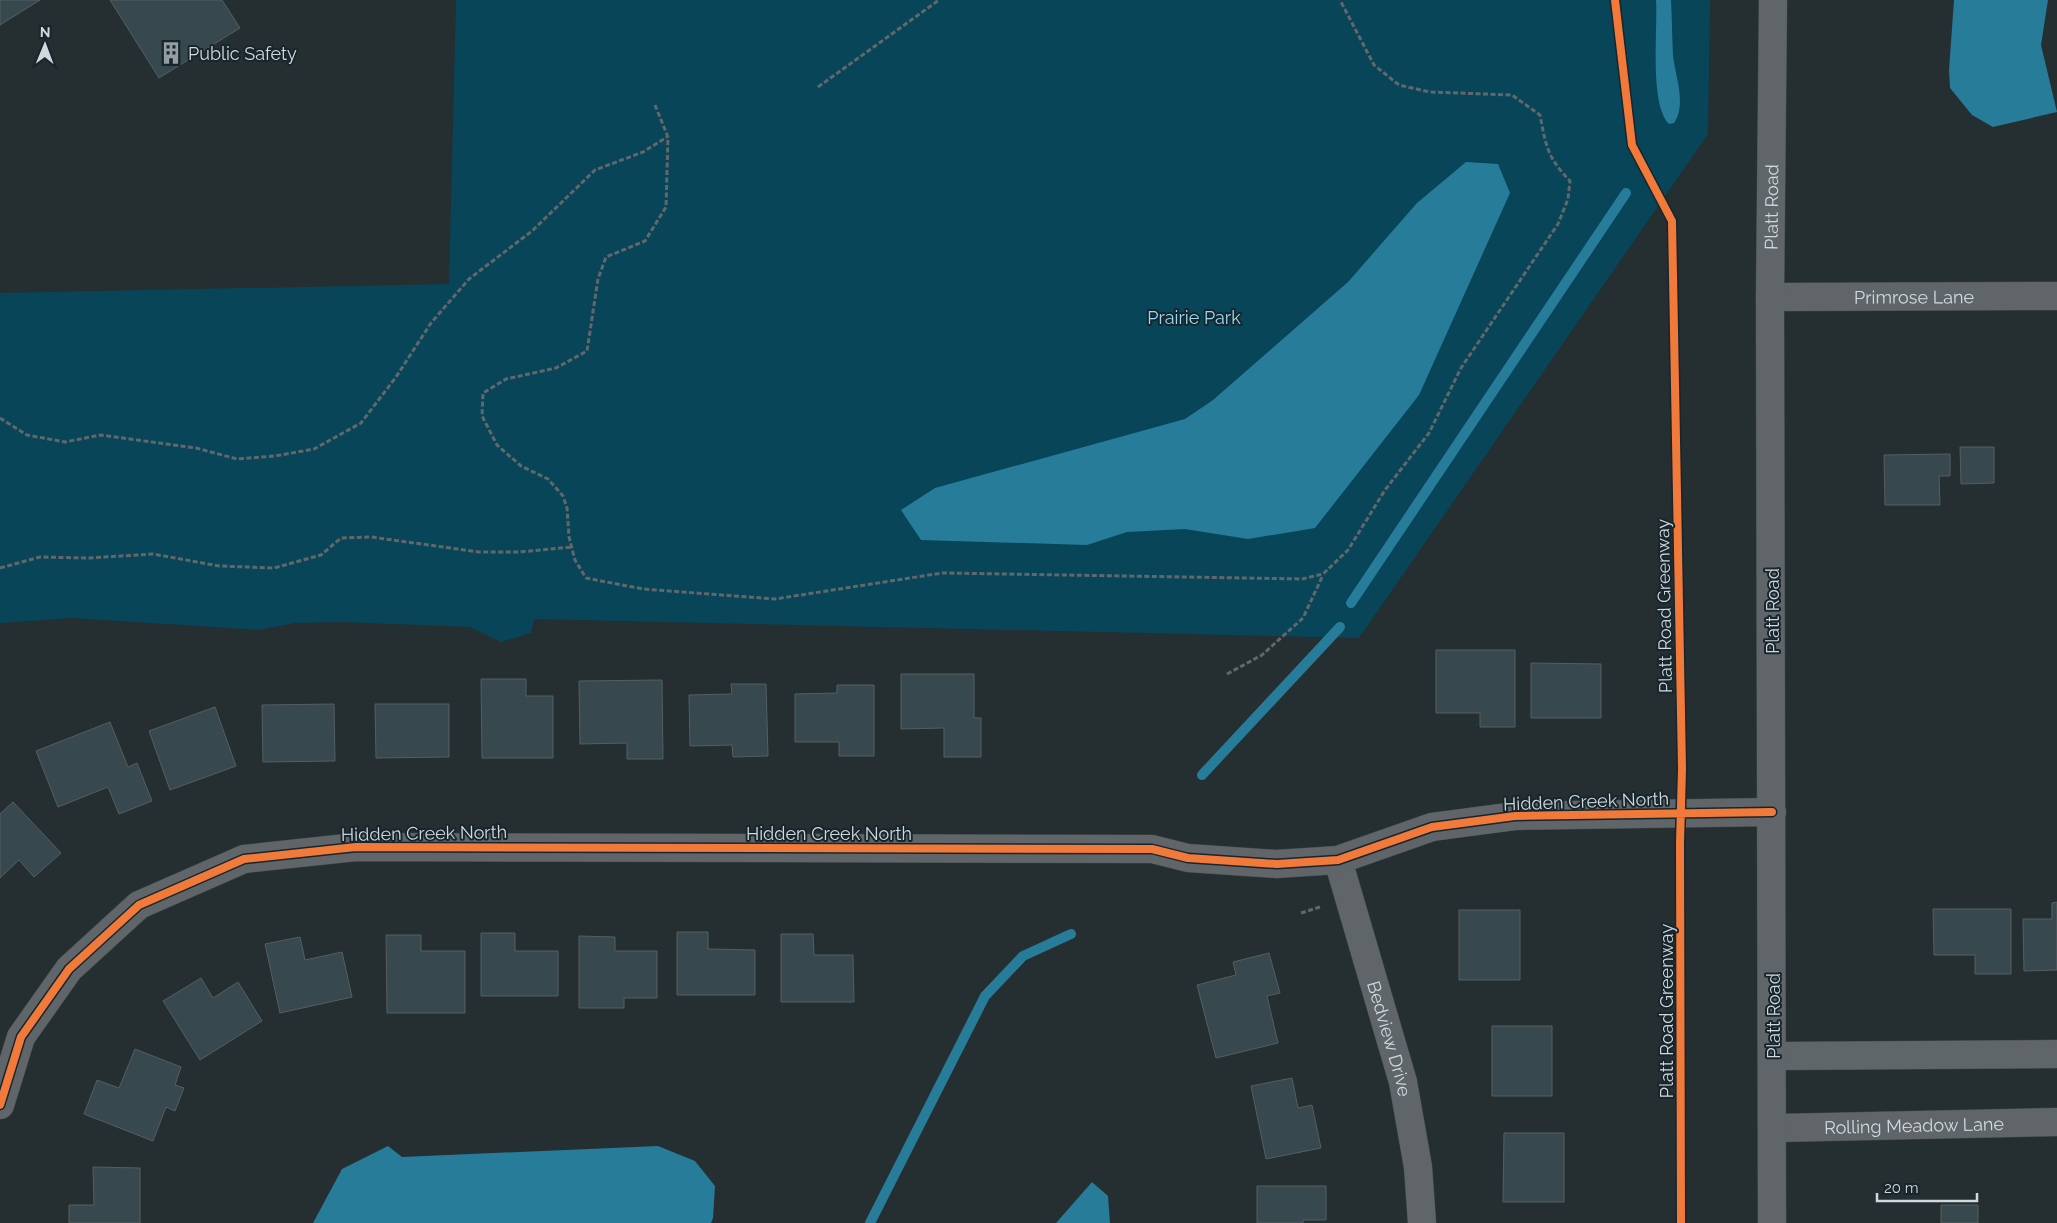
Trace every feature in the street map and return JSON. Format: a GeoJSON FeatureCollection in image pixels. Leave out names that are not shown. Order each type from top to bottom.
{"type":"FeatureCollection","features":[{"type":"Feature","properties":{"kind":"street","name":"Platt Road"},"geometry":{"type":"LineString","coordinates":[[1772,1223],[1770,297],[1773,0]]}},
{"type":"Feature","properties":{"kind":"street","name":"Primrose Lane"},"geometry":{"type":"LineString","coordinates":[[1770,297],[2057,296]]}},
{"type":"Feature","properties":{"kind":"street","name":"Hidden Creek North"},"geometry":{"type":"LineString","coordinates":[[0,1105],[21,1037],[68,969],[139,905],[244,859],[356,847],[1152,849],[1188,858],[1277,864],[1338,860],[1432,827],[1515,816],[1772,812]]}},
{"type":"Feature","properties":{"kind":"street","name":"Bedview Drive"},"geometry":{"type":"LineString","coordinates":[[1338,860],[1403,1082],[1418,1167],[1422,1223]]}},
{"type":"Feature","properties":{"kind":"street"},"geometry":{"type":"LineString","coordinates":[[1773,1056],[2057,1054]]}},
{"type":"Feature","properties":{"kind":"street","name":"Rolling Meadow Lane"},"geometry":{"type":"LineString","coordinates":[[1772,1128],[2057,1122]]}},
{"type":"Feature","properties":{"kind":"path"},"geometry":{"type":"LineString","coordinates":[[818,87],[939,0]]}},
{"type":"Feature","properties":{"kind":"path"},"geometry":{"type":"LineString","coordinates":[[1227,674],[1262,656],[1303,618],[1323,574],[1348,550],[1385,490],[1429,433],[1461,368],[1558,224],[1568,199],[1570,180],[1558,168],[1546,148],[1540,115],[1512,95],[1430,92],[1399,85],[1374,65],[1340,0]]}},
{"type":"Feature","properties":{"kind":"path"},"geometry":{"type":"LineString","coordinates":[[655,106],[668,137],[666,207],[645,241],[606,257],[598,278],[587,351],[556,368],[506,379],[483,393],[482,416],[497,445],[521,466],[548,479],[563,496],[567,508],[575,560],[586,578],[643,589],[775,599],[942,573],[1302,579],[1323,574]]}},
{"type":"Feature","properties":{"kind":"path"},"geometry":{"type":"LineString","coordinates":[[0,418],[27,435],[65,442],[100,435],[196,448],[237,459],[275,456],[314,449],[361,423],[396,377],[431,323],[469,279],[532,231],[595,170],[642,152],[668,137]]}},
{"type":"Feature","properties":{"kind":"path"},"geometry":{"type":"LineString","coordinates":[[0,568],[40,557],[89,558],[154,554],[219,566],[274,568],[321,555],[341,538],[371,537],[479,552],[519,552],[572,547]]}},
{"type":"Feature","properties":{"kind":"path"},"geometry":{"type":"LineString","coordinates":[[1301,913],[1320,907]]}},
{"type":"Feature","properties":{"kind":"green space","name":"Prairie Park"},"geometry":{"type":"Polygon","coordinates":[[[456,0],[1710,0],[1708,134],[1359,638],[534,619],[531,633],[501,642],[470,627],[341,622],[295,623],[259,630],[72,618],[0,623],[0,293],[449,284],[456,0]]]}},
{"type":"Feature","properties":{"kind":"shaded area"},"geometry":{"type":"Polygon","coordinates":[[[1656,0],[1671,0],[1673,55],[1680,107],[1674,123],[1669,124],[1663,114],[1657,84],[1656,0]]]}},
{"type":"Feature","properties":{"kind":"shaded area"},"geometry":{"type":"Polygon","coordinates":[[[1954,0],[2048,0],[2041,45],[2057,112],[1993,127],[1972,115],[1950,88],[1949,70],[1954,0]]]}},
{"type":"Feature","properties":{"kind":"shaded area"},"geometry":{"type":"Polygon","coordinates":[[[1466,162],[1498,164],[1510,193],[1419,395],[1315,528],[1248,539],[1185,529],[1127,532],[1087,545],[921,540],[901,510],[935,488],[1185,419],[1213,400],[1348,282],[1417,203],[1466,162]]]}},
{"type":"Feature","properties":{"kind":"shaded area"},"geometry":{"type":"Polygon","coordinates":[[[388,1146],[402,1157],[658,1146],[695,1161],[715,1186],[713,1218],[711,1223],[313,1223],[342,1169],[388,1146]]]}},
{"type":"Feature","properties":{"kind":"shaded area"},"geometry":{"type":"Polygon","coordinates":[[[1092,1182],[1108,1196],[1110,1223],[1056,1223],[1092,1182]]]}},
{"type":"Feature","properties":{"kind":"building"},"geometry":{"type":"Polygon","coordinates":[[[0,0],[40,0],[0,25],[0,0]]]}},
{"type":"Feature","properties":{"kind":"building","name":"Public Safety"},"geometry":{"type":"Polygon","coordinates":[[[110,0],[222,0],[240,28],[159,78],[110,0]]]}},
{"type":"Feature","properties":{"kind":"building"},"geometry":{"type":"Polygon","coordinates":[[[1960,447],[1994,447],[1994,483],[1961,484],[1960,447]]]}},
{"type":"Feature","properties":{"kind":"building"},"geometry":{"type":"Polygon","coordinates":[[[1950,454],[1950,476],[1939,476],[1940,505],[1885,505],[1884,455],[1950,454]]]}},
{"type":"Feature","properties":{"kind":"building"},"geometry":{"type":"Polygon","coordinates":[[[1436,650],[1515,650],[1515,727],[1480,727],[1480,713],[1436,713],[1436,650]]]}},
{"type":"Feature","properties":{"kind":"building"},"geometry":{"type":"Polygon","coordinates":[[[1531,663],[1601,664],[1601,718],[1531,718],[1531,663]]]}},
{"type":"Feature","properties":{"kind":"building"},"geometry":{"type":"Polygon","coordinates":[[[901,674],[974,674],[974,718],[981,718],[981,757],[944,757],[944,728],[901,729],[901,674]]]}},
{"type":"Feature","properties":{"kind":"building"},"geometry":{"type":"Polygon","coordinates":[[[481,679],[526,679],[526,696],[553,696],[553,758],[482,758],[481,679]]]}},
{"type":"Feature","properties":{"kind":"building"},"geometry":{"type":"Polygon","coordinates":[[[662,680],[663,759],[627,759],[627,743],[580,744],[579,681],[662,680]]]}},
{"type":"Feature","properties":{"kind":"building"},"geometry":{"type":"Polygon","coordinates":[[[731,684],[766,684],[768,756],[733,757],[732,745],[690,746],[689,695],[732,694],[731,684]]]}},
{"type":"Feature","properties":{"kind":"building"},"geometry":{"type":"Polygon","coordinates":[[[837,685],[874,685],[874,756],[839,756],[839,742],[795,742],[795,694],[837,693],[837,685]]]}},
{"type":"Feature","properties":{"kind":"building"},"geometry":{"type":"Polygon","coordinates":[[[334,704],[335,761],[263,762],[262,705],[334,704]]]}},
{"type":"Feature","properties":{"kind":"building"},"geometry":{"type":"Polygon","coordinates":[[[375,704],[449,704],[449,757],[376,758],[375,704]]]}},
{"type":"Feature","properties":{"kind":"building"},"geometry":{"type":"Polygon","coordinates":[[[215,707],[236,766],[170,790],[149,731],[215,707]]]}},
{"type":"Feature","properties":{"kind":"building"},"geometry":{"type":"Polygon","coordinates":[[[110,722],[128,767],[137,763],[152,801],[119,814],[108,787],[58,807],[36,751],[110,722]]]}},
{"type":"Feature","properties":{"kind":"building"},"geometry":{"type":"Polygon","coordinates":[[[13,802],[61,853],[34,877],[19,860],[0,878],[0,814],[13,802]]]}},
{"type":"Feature","properties":{"kind":"building"},"geometry":{"type":"Polygon","coordinates":[[[2057,902],[2057,970],[2024,971],[2023,919],[2052,919],[2052,903],[2057,902]]]}},
{"type":"Feature","properties":{"kind":"building"},"geometry":{"type":"Polygon","coordinates":[[[1933,909],[2011,909],[2011,974],[1975,974],[1975,955],[1934,955],[1933,909]]]}},
{"type":"Feature","properties":{"kind":"building"},"geometry":{"type":"Polygon","coordinates":[[[1459,910],[1520,910],[1520,980],[1459,980],[1459,910]]]}},
{"type":"Feature","properties":{"kind":"building"},"geometry":{"type":"Polygon","coordinates":[[[677,932],[708,932],[708,949],[755,950],[755,995],[677,995],[677,932]]]}},
{"type":"Feature","properties":{"kind":"building"},"geometry":{"type":"Polygon","coordinates":[[[481,933],[515,933],[515,951],[558,951],[558,996],[481,996],[481,933]]]}},
{"type":"Feature","properties":{"kind":"building"},"geometry":{"type":"Polygon","coordinates":[[[781,934],[813,934],[814,955],[853,955],[854,1002],[781,1002],[781,934]]]}},
{"type":"Feature","properties":{"kind":"building"},"geometry":{"type":"Polygon","coordinates":[[[386,935],[421,935],[421,951],[465,951],[465,1013],[387,1013],[386,935]]]}},
{"type":"Feature","properties":{"kind":"building"},"geometry":{"type":"Polygon","coordinates":[[[579,936],[615,937],[615,951],[657,951],[657,998],[624,998],[624,1008],[579,1008],[579,936]]]}},
{"type":"Feature","properties":{"kind":"building"},"geometry":{"type":"Polygon","coordinates":[[[300,937],[305,960],[342,952],[352,997],[280,1013],[265,944],[300,937]]]}},
{"type":"Feature","properties":{"kind":"building"},"geometry":{"type":"Polygon","coordinates":[[[1269,953],[1280,993],[1267,996],[1278,1043],[1216,1058],[1197,985],[1236,975],[1233,962],[1269,953]]]}},
{"type":"Feature","properties":{"kind":"building"},"geometry":{"type":"Polygon","coordinates":[[[201,978],[213,998],[238,982],[262,1021],[200,1060],[163,1001],[201,978]]]}},
{"type":"Feature","properties":{"kind":"building"},"geometry":{"type":"Polygon","coordinates":[[[1492,1026],[1552,1026],[1552,1096],[1492,1096],[1492,1026]]]}},
{"type":"Feature","properties":{"kind":"building"},"geometry":{"type":"Polygon","coordinates":[[[135,1049],[181,1067],[175,1085],[184,1088],[175,1111],[166,1107],[153,1141],[84,1114],[97,1080],[119,1088],[135,1049]]]}},
{"type":"Feature","properties":{"kind":"building"},"geometry":{"type":"Polygon","coordinates":[[[1292,1078],[1298,1108],[1312,1105],[1321,1148],[1266,1159],[1251,1086],[1292,1078]]]}},
{"type":"Feature","properties":{"kind":"building"},"geometry":{"type":"Polygon","coordinates":[[[1504,1133],[1564,1133],[1564,1202],[1503,1202],[1504,1133]]]}},
{"type":"Feature","properties":{"kind":"building"},"geometry":{"type":"Polygon","coordinates":[[[93,1167],[140,1168],[140,1223],[69,1223],[69,1205],[94,1205],[93,1167]]]}},
{"type":"Feature","properties":{"kind":"building"},"geometry":{"type":"Polygon","coordinates":[[[1257,1186],[1326,1186],[1326,1220],[1303,1220],[1303,1223],[1257,1223],[1257,1186]]]}},
{"type":"Feature","properties":{"kind":"building"},"geometry":{"type":"Polygon","coordinates":[[[1941,1205],[1978,1205],[1978,1223],[1941,1223],[1941,1205]]]}},
{"type":"Feature","properties":{"kind":"waterway"},"geometry":{"type":"LineString","coordinates":[[1351,603],[1626,193]]}},
{"type":"Feature","properties":{"kind":"waterway"},"geometry":{"type":"LineString","coordinates":[[1202,775],[1340,627]]}},
{"type":"Feature","properties":{"kind":"waterway"},"geometry":{"type":"LineString","coordinates":[[870,1223],[985,996],[1023,956],[1071,934]]}},
{"type":"Feature","properties":{"kind":"cycle path","name":"Platt Road Greenway"},"geometry":{"type":"LineString","coordinates":[[1615,0],[1632,145],[1672,221],[1682,769],[1680,843],[1681,1223]]}},
{"type":"Feature","properties":{"kind":"cycle path"},"geometry":{"type":"LineString","coordinates":[[0,1105],[21,1037],[69,969],[139,905],[244,859],[356,847],[1152,849],[1188,858],[1277,864],[1338,860],[1432,827],[1515,816],[1772,812]]}},
{"type":"Feature","properties":{"kind":"place","name":"Public Safety"},"geometry":{"type":"Point","coordinates":[171,53]}}]}
